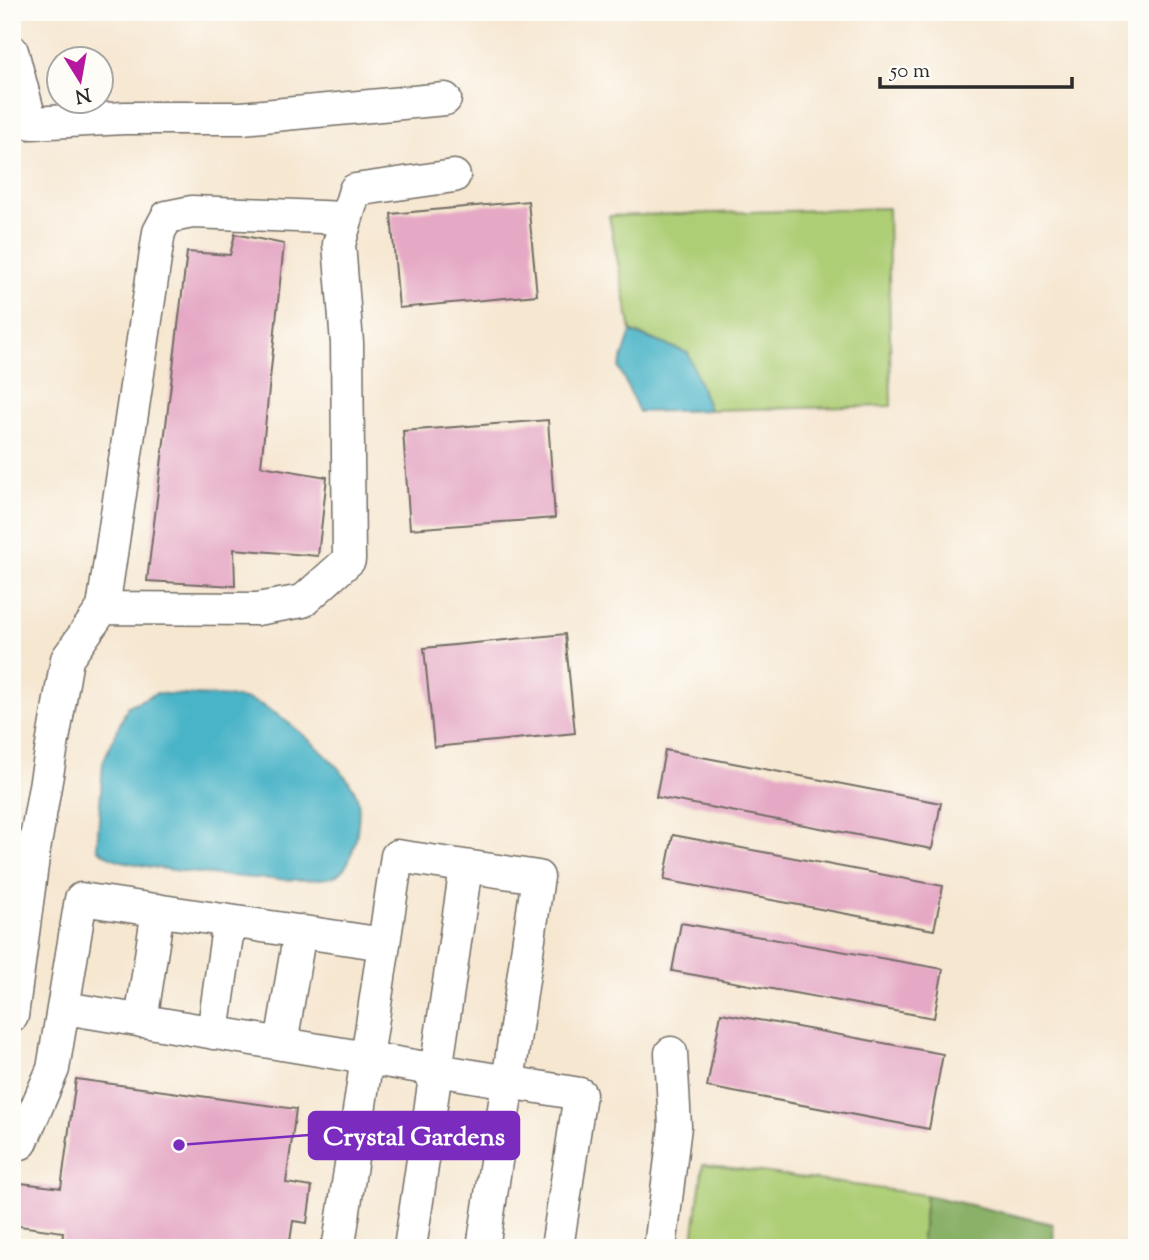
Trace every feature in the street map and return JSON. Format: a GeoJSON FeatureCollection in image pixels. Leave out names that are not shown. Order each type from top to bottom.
{"type":"FeatureCollection","features":[{"type":"Feature","properties":{"kind":"lane"},"geometry":{"type":"LineString","coordinates":[[12,51],[22,125],[125,118],[242,118],[445,99]]}},
{"type":"Feature","properties":{"kind":"lane"},"geometry":{"type":"LineString","coordinates":[[103,608],[257,609],[303,601],[349,560],[347,343],[339,244],[346,218],[355,190],[454,176]]}},
{"type":"Feature","properties":{"kind":"lane"},"geometry":{"type":"LineString","coordinates":[[12,1016],[34,850],[67,659],[103,608],[159,232],[167,217],[192,212],[346,218]]}},
{"type":"Feature","properties":{"kind":"lane"},"geometry":{"type":"LineString","coordinates":[[339,1246],[397,856],[538,877],[483,1248]]}},
{"type":"Feature","properties":{"kind":"lane"},"geometry":{"type":"LineString","coordinates":[[410,1248],[466,867]]}},
{"type":"Feature","properties":{"kind":"lane"},"geometry":{"type":"LineString","coordinates":[[21,1143],[53,1069],[81,899],[384,944]]}},
{"type":"Feature","properties":{"kind":"lane"},"geometry":{"type":"LineString","coordinates":[[141,1021],[158,910]]}},
{"type":"Feature","properties":{"kind":"lane"},"geometry":{"type":"LineString","coordinates":[[213,1033],[229,921]]}},
{"type":"Feature","properties":{"kind":"lane"},"geometry":{"type":"LineString","coordinates":[[281,1044],[300,931]]}},
{"type":"Feature","properties":{"kind":"lane"},"geometry":{"type":"LineString","coordinates":[[65,1008],[580,1094],[557,1248]]}},
{"type":"Feature","properties":{"kind":"lane"},"geometry":{"type":"LineString","coordinates":[[660,1248],[675,1126],[671,1053]]}},
{"type":"Feature","properties":{"kind":"green space"},"geometry":{"type":"Polygon","coordinates":[[[888,208],[891,406],[709,410],[688,353],[631,331],[609,216],[888,208]]]}},
{"type":"Feature","properties":{"kind":"green space"},"geometry":{"type":"Polygon","coordinates":[[[703,1164],[926,1195],[921,1248],[692,1248],[703,1164]]]}},
{"type":"Feature","properties":{"kind":"green space"},"geometry":{"type":"Polygon","coordinates":[[[926,1195],[1053,1224],[1054,1248],[921,1248],[926,1195]]]}},
{"type":"Feature","properties":{"kind":"water"},"geometry":{"type":"Polygon","coordinates":[[[631,332],[688,353],[709,410],[639,412],[619,368],[631,332]]]}},
{"type":"Feature","properties":{"kind":"water"},"geometry":{"type":"Polygon","coordinates":[[[157,693],[223,696],[257,703],[298,730],[329,758],[342,772],[358,802],[356,838],[349,861],[343,870],[324,879],[242,877],[135,864],[101,852],[97,848],[103,762],[128,706],[157,693]]]}},
{"type":"Feature","properties":{"kind":"building"},"geometry":{"type":"Polygon","coordinates":[[[528,201],[537,295],[399,308],[391,214],[528,201]]]}},
{"type":"Feature","properties":{"kind":"building"},"geometry":{"type":"Polygon","coordinates":[[[235,234],[284,244],[261,466],[327,477],[318,556],[234,549],[235,586],[147,581],[187,252],[230,255],[235,234]]]}},
{"type":"Feature","properties":{"kind":"building"},"geometry":{"type":"Polygon","coordinates":[[[548,420],[555,518],[410,529],[403,431],[548,420]]]}},
{"type":"Feature","properties":{"kind":"building"},"geometry":{"type":"Polygon","coordinates":[[[565,634],[575,733],[434,747],[424,648],[565,634]]]}},
{"type":"Feature","properties":{"kind":"building"},"geometry":{"type":"Polygon","coordinates":[[[665,750],[941,803],[932,849],[656,797],[665,750]]]}},
{"type":"Feature","properties":{"kind":"building"},"geometry":{"type":"Polygon","coordinates":[[[673,835],[943,886],[934,930],[664,880],[673,835]]]}},
{"type":"Feature","properties":{"kind":"building"},"geometry":{"type":"Polygon","coordinates":[[[681,923],[943,969],[934,1018],[672,971],[681,923]]]}},
{"type":"Feature","properties":{"kind":"building"},"geometry":{"type":"Polygon","coordinates":[[[721,1013],[943,1054],[929,1129],[707,1087],[721,1013]]]}},
{"type":"Feature","properties":{"kind":"building"},"geometry":{"type":"Polygon","coordinates":[[[76,1079],[296,1109],[286,1183],[312,1187],[307,1223],[293,1221],[289,1248],[77,1248],[62,1246],[63,1232],[12,1225],[12,1182],[61,1188],[76,1079]]]}},
{"type":"Feature","properties":{"kind":"place","name":"Crystal Gardens"},"geometry":{"type":"Point","coordinates":[179,1145]}}]}
